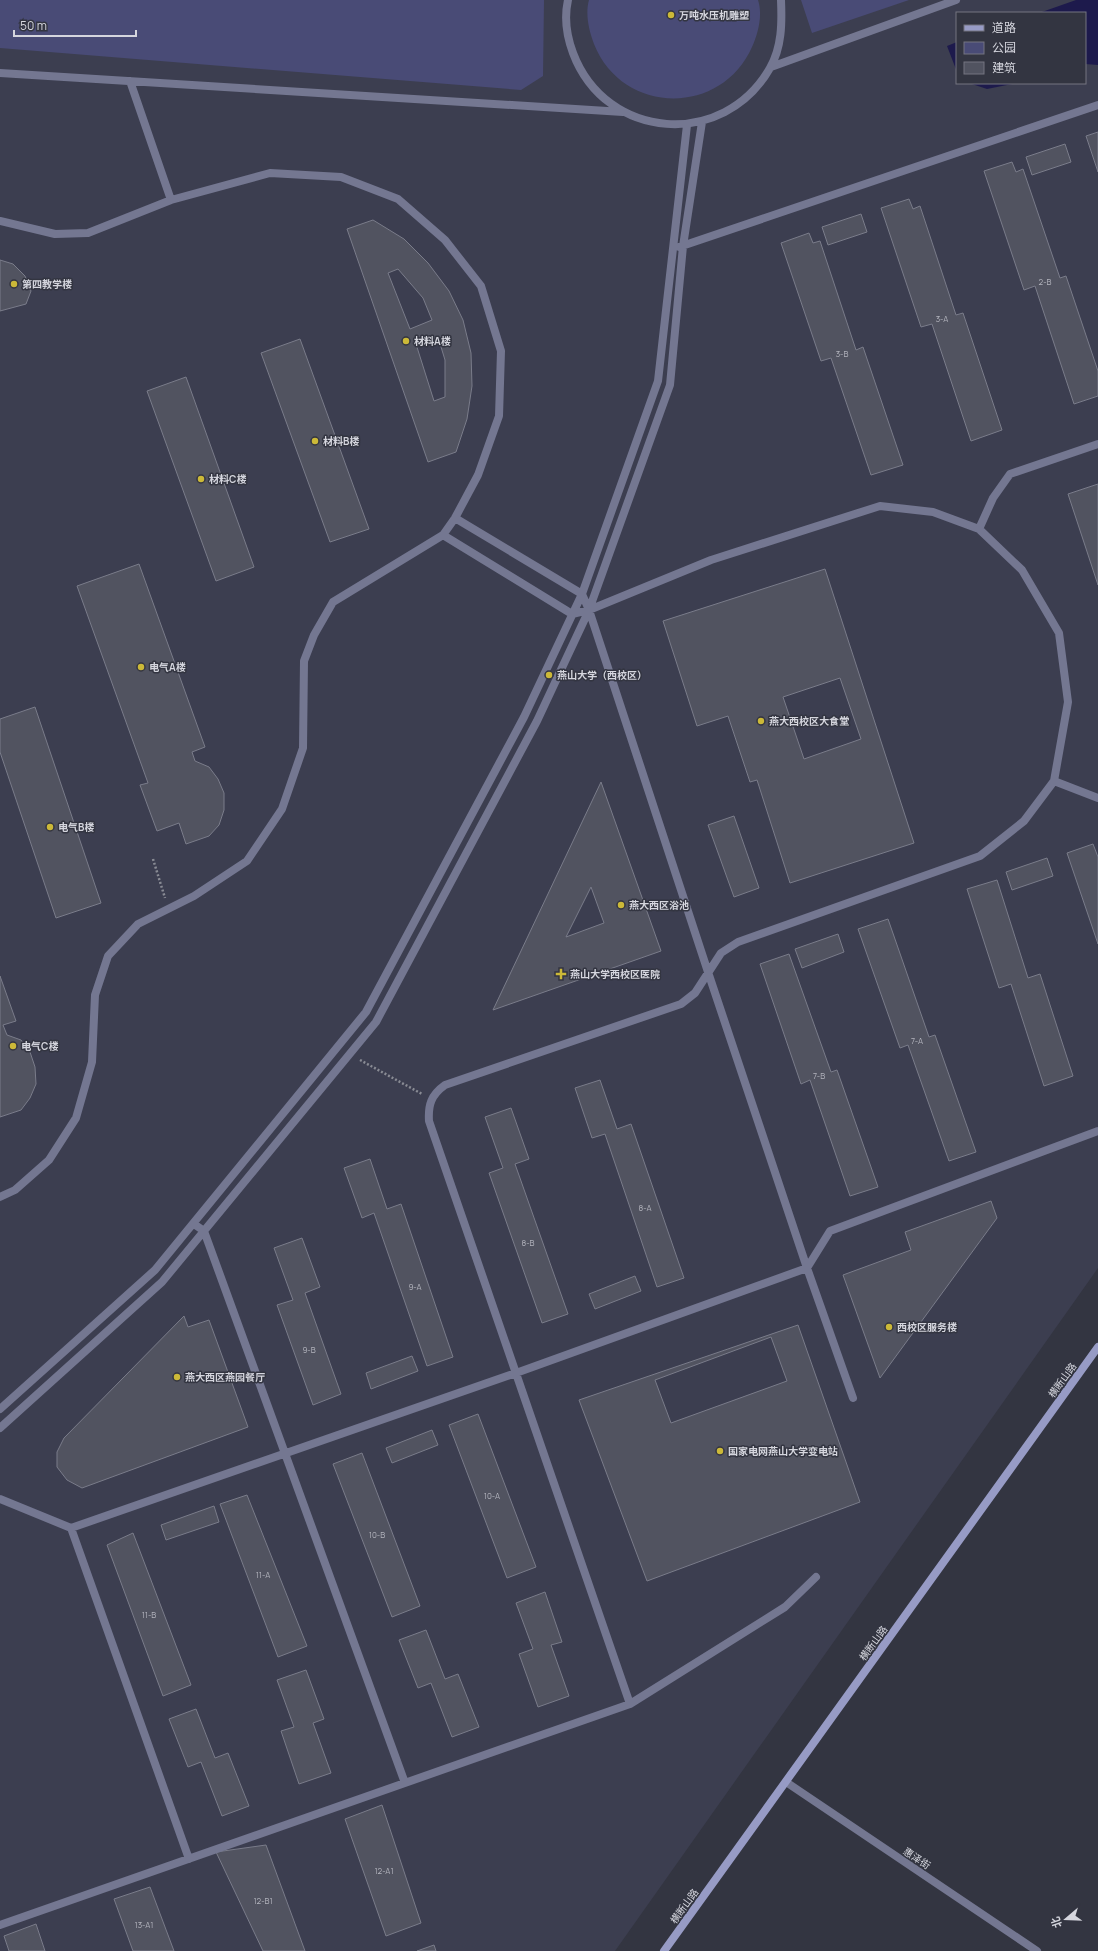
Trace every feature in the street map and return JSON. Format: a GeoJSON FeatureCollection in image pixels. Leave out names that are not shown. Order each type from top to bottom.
{"type":"FeatureCollection","features":[{"type":"Feature","properties":{"kind":"main road","name":"横断山路"},"geometry":{"type":"LineString","coordinates":[[664,1951],[1098,1347]]}},
{"type":"Feature","properties":{"kind":"street"},"geometry":{"type":"LineString","coordinates":[[568,0],[566,8],[568,39],[579,68],[598,93],[622,112]]}},
{"type":"Feature","properties":{"kind":"street"},"geometry":{"type":"LineString","coordinates":[[0,73],[622,112],[654,123],[687,124],[702,122],[730,110],[753,92],[771,67],[782,33],[781,0]]}},
{"type":"Feature","properties":{"kind":"street"},"geometry":{"type":"LineString","coordinates":[[771,67],[956,0]]}},
{"type":"Feature","properties":{"kind":"street"},"geometry":{"type":"LineString","coordinates":[[130,81],[171,200]]}},
{"type":"Feature","properties":{"kind":"street"},"geometry":{"type":"LineString","coordinates":[[673,250],[1098,105]]}},
{"type":"Feature","properties":{"kind":"street"},"geometry":{"type":"LineString","coordinates":[[0,1428],[162,1282],[376,1022],[537,721],[589,610],[670,385],[683,246],[702,122]]}},
{"type":"Feature","properties":{"kind":"street"},"geometry":{"type":"LineString","coordinates":[[0,1409],[155,1270],[366,1012],[524,717],[582,594],[658,381],[687,124]]}},
{"type":"Feature","properties":{"kind":"street"},"geometry":{"type":"LineString","coordinates":[[0,221],[55,234],[88,233],[171,200],[270,173],[341,177],[398,198],[445,240],[481,286],[501,351],[499,416],[478,475],[455,518],[443,535],[333,602],[314,635],[304,661],[303,748],[282,809],[247,861],[194,896],[138,924],[108,956],[95,995],[92,1062],[76,1118],[49,1160],[15,1190],[0,1197]]}},
{"type":"Feature","properties":{"kind":"street"},"geometry":{"type":"LineString","coordinates":[[980,530],[993,498],[1010,474],[1098,444]]}},
{"type":"Feature","properties":{"kind":"street"},"geometry":{"type":"LineString","coordinates":[[443,535],[572,614],[589,610],[711,560],[880,506],[933,512],[980,530],[1022,570],[1059,633],[1068,702],[1054,781],[1024,821],[980,856],[738,942],[721,953],[695,994],[681,1004],[445,1085],[437,1091],[431,1099],[428,1109],[429,1121],[630,1704]]}},
{"type":"Feature","properties":{"kind":"street"},"geometry":{"type":"LineString","coordinates":[[455,518],[582,594],[589,610],[807,1268],[853,1398]]}},
{"type":"Feature","properties":{"kind":"street"},"geometry":{"type":"LineString","coordinates":[[1054,781],[1098,798]]}},
{"type":"Feature","properties":{"kind":"street"},"geometry":{"type":"LineString","coordinates":[[0,1499],[71,1528],[516,1373],[807,1268],[830,1231],[1098,1131]]}},
{"type":"Feature","properties":{"kind":"street"},"geometry":{"type":"LineString","coordinates":[[194,1224],[204,1232],[405,1783]]}},
{"type":"Feature","properties":{"kind":"street"},"geometry":{"type":"LineString","coordinates":[[71,1528],[189,1859]]}},
{"type":"Feature","properties":{"kind":"street"},"geometry":{"type":"LineString","coordinates":[[0,1925],[630,1704],[785,1607],[816,1578]]}},
{"type":"Feature","properties":{"kind":"street","name":"惠泽街"},"geometry":{"type":"LineString","coordinates":[[786,1782],[1037,1951]]}},
{"type":"Feature","properties":{"kind":"path"},"geometry":{"type":"LineString","coordinates":[[153,859],[169,909]]}},
{"type":"Feature","properties":{"kind":"path"},"geometry":{"type":"LineString","coordinates":[[350,1054],[431,1099]]}},
{"type":"Feature","properties":{"kind":"shaded area","name":"燕山大学（西校区）"},"geometry":{"type":"Polygon","coordinates":[[[0,0],[1098,0],[1098,1268],[615,1951],[0,1951],[0,0]]]}},
{"type":"Feature","properties":{"kind":"shaded area"},"geometry":{"type":"Polygon","coordinates":[[[1076,0],[1098,0],[1098,65],[1086,64],[1086,12],[1042,12],[1076,0]]]}},
{"type":"Feature","properties":{"kind":"shaded area"},"geometry":{"type":"Polygon","coordinates":[[[956,42],[956,69],[947,46],[956,42]]]}},
{"type":"Feature","properties":{"kind":"shaded area"},"geometry":{"type":"Polygon","coordinates":[[[972,84],[1012,84],[987,89],[972,84]]]}},
{"type":"Feature","properties":{"kind":"green space"},"geometry":{"type":"Polygon","coordinates":[[[0,0],[544,0],[543,76],[521,90],[0,48],[0,0]]]}},
{"type":"Feature","properties":{"kind":"green space"},"geometry":{"type":"Polygon","coordinates":[[[589,0],[758,0],[760,18],[752,47],[737,70],[718,86],[696,96],[672,98],[648,95],[626,84],[608,67],[594,44],[591,34],[588,22],[589,0]]]}},
{"type":"Feature","properties":{"kind":"green space"},"geometry":{"type":"Polygon","coordinates":[[[801,0],[909,0],[812,33],[801,0]]]}},
{"type":"Feature","properties":{"kind":"building"},"geometry":{"type":"Polygon","coordinates":[[[1098,132],[1098,172],[1086,136],[1098,132]]]}},
{"type":"Feature","properties":{"kind":"building"},"geometry":{"type":"Polygon","coordinates":[[[1065,144],[1071,162],[1032,175],[1026,157],[1065,144]]]}},
{"type":"Feature","properties":{"kind":"building"},"geometry":{"type":"Polygon","coordinates":[[[1012,162],[1016,172],[1023,169],[1060,278],[1066,276],[1098,371],[1098,396],[1074,404],[1035,286],[1024,290],[984,171],[1012,162]]]}},
{"type":"Feature","properties":{"kind":"building"},"geometry":{"type":"Polygon","coordinates":[[[909,199],[913,209],[920,206],[956,315],[963,313],[1002,430],[971,441],[932,324],[921,327],[881,208],[909,199]]]}},
{"type":"Feature","properties":{"kind":"building"},"geometry":{"type":"Polygon","coordinates":[[[861,214],[867,232],[828,245],[822,227],[861,214]]]}},
{"type":"Feature","properties":{"kind":"building","name":"材料A楼"},"geometry":{"type":"Polygon","coordinates":[[[373,220],[404,239],[428,263],[449,291],[463,320],[471,353],[472,386],[467,419],[456,452],[428,462],[347,229],[373,220]],[[398,269],[388,273],[410,329],[432,320],[423,298],[398,269]],[[438,337],[416,344],[434,401],[445,397],[445,360],[438,337]]]}},
{"type":"Feature","properties":{"kind":"building"},"geometry":{"type":"Polygon","coordinates":[[[809,233],[813,243],[820,241],[856,350],[863,347],[903,465],[871,475],[831,358],[821,361],[781,243],[809,233]]]}},
{"type":"Feature","properties":{"kind":"building","name":"第四教学楼"},"geometry":{"type":"Polygon","coordinates":[[[0,260],[13,264],[25,276],[31,291],[26,304],[0,311],[0,260]]]}},
{"type":"Feature","properties":{"kind":"building","name":"材料B楼"},"geometry":{"type":"Polygon","coordinates":[[[300,339],[369,529],[330,542],[261,353],[300,339]]]}},
{"type":"Feature","properties":{"kind":"building","name":"材料C楼"},"geometry":{"type":"Polygon","coordinates":[[[186,377],[254,567],[216,581],[147,391],[186,377]]]}},
{"type":"Feature","properties":{"kind":"building"},"geometry":{"type":"Polygon","coordinates":[[[1098,484],[1098,585],[1068,494],[1098,484]]]}},
{"type":"Feature","properties":{"kind":"building","name":"电气A楼"},"geometry":{"type":"Polygon","coordinates":[[[139,564],[205,747],[192,752],[195,761],[209,767],[218,779],[224,793],[224,810],[219,825],[209,836],[186,844],[179,823],[157,831],[140,785],[148,783],[77,586],[139,564]]]}},
{"type":"Feature","properties":{"kind":"building","name":"燕大西校区大食堂"},"geometry":{"type":"Polygon","coordinates":[[[825,569],[914,843],[790,883],[757,780],[750,782],[728,716],[697,726],[663,621],[825,569]],[[840,678],[783,697],[804,759],[861,739],[840,678]]]}},
{"type":"Feature","properties":{"kind":"building","name":"电气B楼"},"geometry":{"type":"Polygon","coordinates":[[[35,707],[101,903],[56,918],[0,752],[0,719],[35,707]]]}},
{"type":"Feature","properties":{"kind":"building","name":"燕大西区浴池"},"geometry":{"type":"Polygon","coordinates":[[[601,782],[661,951],[493,1010],[601,782]],[[591,887],[566,937],[604,923],[591,887]]]}},
{"type":"Feature","properties":{"kind":"building"},"geometry":{"type":"Polygon","coordinates":[[[734,816],[759,888],[734,897],[708,825],[734,816]]]}},
{"type":"Feature","properties":{"kind":"building"},"geometry":{"type":"Polygon","coordinates":[[[1093,844],[1098,857],[1098,944],[1067,853],[1093,844]]]}},
{"type":"Feature","properties":{"kind":"building"},"geometry":{"type":"Polygon","coordinates":[[[1047,858],[1053,876],[1012,890],[1006,872],[1047,858]]]}},
{"type":"Feature","properties":{"kind":"building"},"geometry":{"type":"Polygon","coordinates":[[[997,880],[1028,978],[1040,974],[1073,1076],[1044,1086],[1011,984],[999,988],[967,889],[997,880]]]}},
{"type":"Feature","properties":{"kind":"building"},"geometry":{"type":"Polygon","coordinates":[[[888,919],[929,1037],[935,1035],[976,1152],[949,1161],[908,1045],[900,1048],[858,929],[888,919]]]}},
{"type":"Feature","properties":{"kind":"building"},"geometry":{"type":"Polygon","coordinates":[[[838,934],[844,952],[802,968],[795,949],[838,934]]]}},
{"type":"Feature","properties":{"kind":"building"},"geometry":{"type":"Polygon","coordinates":[[[789,954],[831,1072],[837,1070],[878,1187],[850,1196],[810,1080],[801,1084],[760,964],[789,954]]]}},
{"type":"Feature","properties":{"kind":"building","name":"电气C楼"},"geometry":{"type":"Polygon","coordinates":[[[0,976],[16,1021],[3,1025],[7,1035],[21,1040],[30,1052],[35,1067],[36,1084],[30,1098],[21,1110],[0,1117],[0,976]]]}},
{"type":"Feature","properties":{"kind":"building"},"geometry":{"type":"Polygon","coordinates":[[[600,1080],[617,1129],[631,1124],[684,1278],[657,1287],[605,1134],[592,1138],[575,1088],[600,1080]]]}},
{"type":"Feature","properties":{"kind":"building"},"geometry":{"type":"Polygon","coordinates":[[[511,1108],[529,1159],[515,1164],[568,1314],[542,1323],[489,1173],[503,1168],[485,1117],[511,1108]]]}},
{"type":"Feature","properties":{"kind":"building"},"geometry":{"type":"Polygon","coordinates":[[[370,1159],[387,1209],[401,1204],[453,1357],[427,1366],[374,1213],[362,1218],[344,1168],[370,1159]]]}},
{"type":"Feature","properties":{"kind":"building","name":"西校区服务楼"},"geometry":{"type":"Polygon","coordinates":[[[991,1201],[997,1218],[880,1378],[843,1275],[911,1250],[905,1232],[991,1201]]]}},
{"type":"Feature","properties":{"kind":"building"},"geometry":{"type":"Polygon","coordinates":[[[302,1238],[320,1287],[305,1293],[341,1394],[313,1405],[277,1305],[293,1300],[274,1248],[302,1238]]]}},
{"type":"Feature","properties":{"kind":"building"},"geometry":{"type":"Polygon","coordinates":[[[635,1276],[641,1291],[595,1309],[589,1294],[635,1276]]]}},
{"type":"Feature","properties":{"kind":"building","name":"燕大西区燕园餐厅"},"geometry":{"type":"Polygon","coordinates":[[[184,1316],[188,1327],[209,1320],[248,1427],[82,1488],[67,1480],[57,1467],[57,1452],[64,1438],[184,1316]]]}},
{"type":"Feature","properties":{"kind":"building","name":"国家电网燕山大学变电站"},"geometry":{"type":"Polygon","coordinates":[[[798,1325],[860,1502],[647,1581],[579,1400],[798,1325]]]}},
{"type":"Feature","properties":{"kind":"building"},"geometry":{"type":"Polygon","coordinates":[[[771,1337],[787,1381],[671,1423],[655,1380],[771,1337]]]}},
{"type":"Feature","properties":{"kind":"building"},"geometry":{"type":"Polygon","coordinates":[[[412,1356],[418,1371],[371,1389],[366,1373],[412,1356]]]}},
{"type":"Feature","properties":{"kind":"building"},"geometry":{"type":"Polygon","coordinates":[[[478,1414],[536,1567],[507,1578],[449,1425],[478,1414]]]}},
{"type":"Feature","properties":{"kind":"building"},"geometry":{"type":"Polygon","coordinates":[[[432,1430],[438,1445],[392,1463],[386,1448],[432,1430]]]}},
{"type":"Feature","properties":{"kind":"building"},"geometry":{"type":"Polygon","coordinates":[[[362,1453],[420,1606],[392,1617],[333,1464],[362,1453]]]}},
{"type":"Feature","properties":{"kind":"building"},"geometry":{"type":"Polygon","coordinates":[[[247,1495],[307,1646],[278,1657],[220,1504],[247,1495]]]}},
{"type":"Feature","properties":{"kind":"building"},"geometry":{"type":"Polygon","coordinates":[[[214,1506],[219,1522],[166,1540],[161,1525],[214,1506]]]}},
{"type":"Feature","properties":{"kind":"building"},"geometry":{"type":"Polygon","coordinates":[[[133,1533],[191,1685],[163,1696],[107,1545],[133,1533]]]}},
{"type":"Feature","properties":{"kind":"building"},"geometry":{"type":"Polygon","coordinates":[[[545,1592],[562,1642],[551,1645],[569,1696],[538,1707],[519,1654],[533,1649],[516,1603],[545,1592]]]}},
{"type":"Feature","properties":{"kind":"building"},"geometry":{"type":"Polygon","coordinates":[[[426,1630],[445,1679],[458,1674],[479,1727],[452,1737],[431,1683],[418,1688],[399,1640],[426,1630]]]}},
{"type":"Feature","properties":{"kind":"building"},"geometry":{"type":"Polygon","coordinates":[[[306,1670],[324,1719],[313,1723],[331,1773],[299,1784],[281,1731],[294,1727],[277,1680],[306,1670]]]}},
{"type":"Feature","properties":{"kind":"building"},"geometry":{"type":"Polygon","coordinates":[[[196,1709],[215,1758],[228,1753],[249,1806],[222,1816],[201,1762],[188,1767],[169,1719],[196,1709]]]}},
{"type":"Feature","properties":{"kind":"building"},"geometry":{"type":"Polygon","coordinates":[[[382,1805],[421,1923],[386,1936],[345,1819],[382,1805]]]}},
{"type":"Feature","properties":{"kind":"building"},"geometry":{"type":"Polygon","coordinates":[[[266,1845],[305,1951],[263,1951],[216,1852],[266,1845]]]}},
{"type":"Feature","properties":{"kind":"building"},"geometry":{"type":"Polygon","coordinates":[[[150,1887],[174,1951],[133,1951],[114,1899],[150,1887]]]}},
{"type":"Feature","properties":{"kind":"building"},"geometry":{"type":"Polygon","coordinates":[[[36,1924],[45,1951],[9,1951],[4,1936],[36,1924]]]}},
{"type":"Feature","properties":{"kind":"building"},"geometry":{"type":"Polygon","coordinates":[[[434,1945],[436,1951],[417,1951],[434,1945]]]}},
{"type":"Feature","properties":{"kind":"place","name":"万吨水压机雕塑"},"geometry":{"type":"Point","coordinates":[671,15]}},
{"type":"Feature","properties":{"kind":"place","name":"第四教学楼"},"geometry":{"type":"Point","coordinates":[14,284]}},
{"type":"Feature","properties":{"kind":"place","name":"材料A楼"},"geometry":{"type":"Point","coordinates":[406,341]}},
{"type":"Feature","properties":{"kind":"place","name":"材料B楼"},"geometry":{"type":"Point","coordinates":[315,441]}},
{"type":"Feature","properties":{"kind":"place","name":"材料C楼"},"geometry":{"type":"Point","coordinates":[201,479]}},
{"type":"Feature","properties":{"kind":"place","name":"电气A楼"},"geometry":{"type":"Point","coordinates":[141,667]}},
{"type":"Feature","properties":{"kind":"place","name":"燕山大学（西校区）"},"geometry":{"type":"Point","coordinates":[549,675]}},
{"type":"Feature","properties":{"kind":"place","name":"燕大西校区大食堂"},"geometry":{"type":"Point","coordinates":[761,721]}},
{"type":"Feature","properties":{"kind":"place","name":"电气B楼"},"geometry":{"type":"Point","coordinates":[50,827]}},
{"type":"Feature","properties":{"kind":"place","name":"燕大西区浴池"},"geometry":{"type":"Point","coordinates":[621,905]}},
{"type":"Feature","properties":{"kind":"place","name":"燕山大学西校区医院"},"geometry":{"type":"Point","coordinates":[561,974]}},
{"type":"Feature","properties":{"kind":"place","name":"电气C楼"},"geometry":{"type":"Point","coordinates":[13,1046]}},
{"type":"Feature","properties":{"kind":"place","name":"西校区服务楼"},"geometry":{"type":"Point","coordinates":[889,1327]}},
{"type":"Feature","properties":{"kind":"place","name":"燕大西区燕园餐厅"},"geometry":{"type":"Point","coordinates":[177,1377]}},
{"type":"Feature","properties":{"kind":"place","name":"国家电网燕山大学变电站"},"geometry":{"type":"Point","coordinates":[720,1451]}}]}
